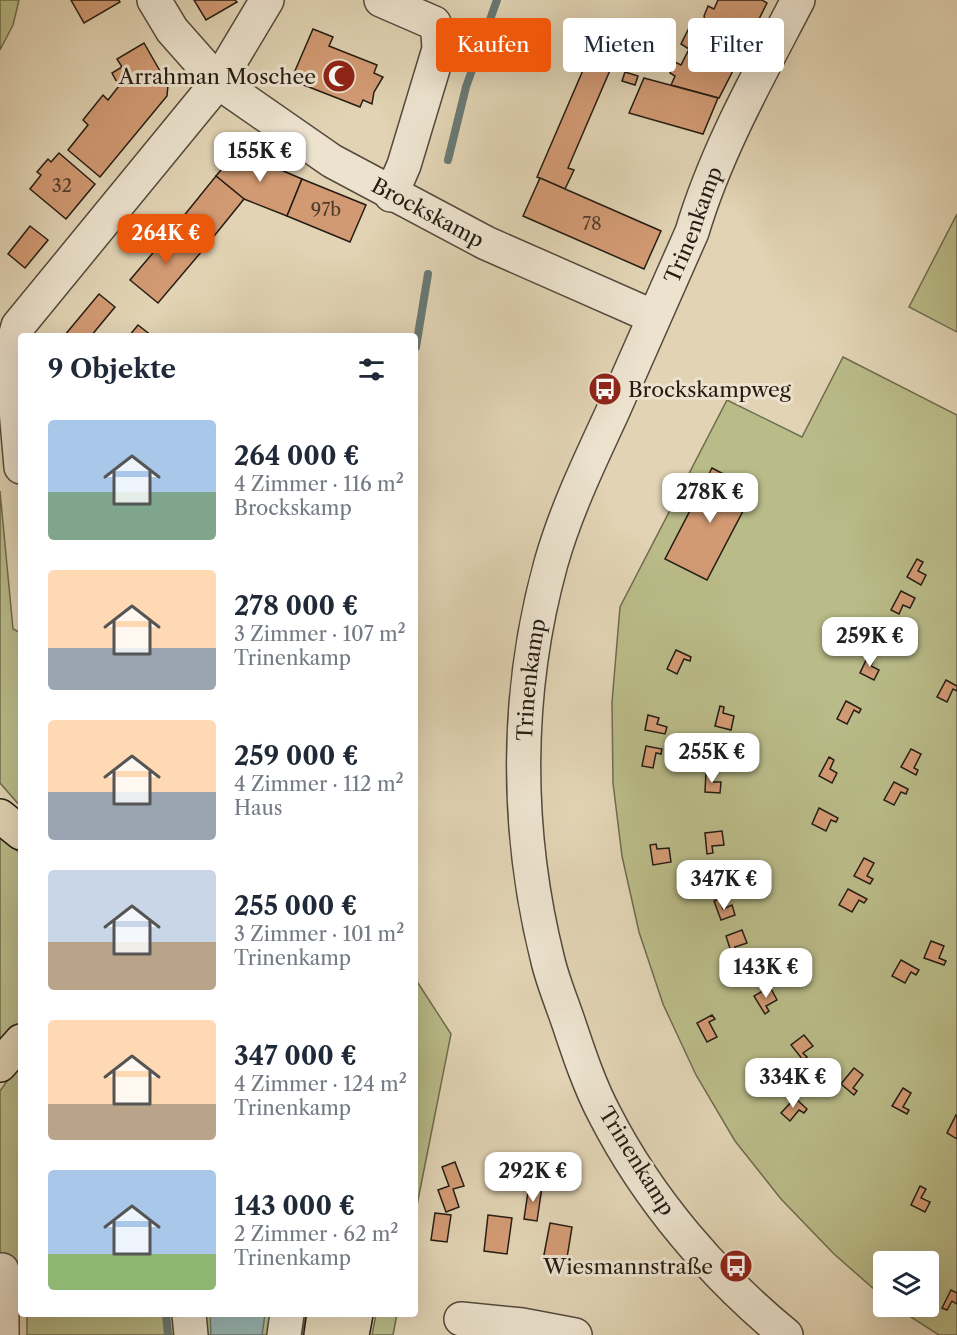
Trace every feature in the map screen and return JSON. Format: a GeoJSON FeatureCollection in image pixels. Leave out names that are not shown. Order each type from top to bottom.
{"type":"FeatureCollection","features":[{"type":"Feature","properties":{"kind":"highway"},"geometry":{"type":"LineString","coordinates":[[0,816],[18,831]]}},
{"type":"Feature","properties":{"kind":"highway"},"geometry":{"type":"LineString","coordinates":[[0,1065],[18,1044]]}},
{"type":"Feature","properties":{"kind":"highway"},"geometry":{"type":"LineString","coordinates":[[321,1335],[324,1317]]}},
{"type":"Feature","properties":{"kind":"highway"},"geometry":{"type":"LineString","coordinates":[[352,1335],[355,1317]]}},
{"type":"Feature","properties":{"kind":"street","name":"Brockskamp"},"geometry":{"type":"LineString","coordinates":[[154,0],[172,30],[218,82],[332,160],[391,195],[486,243],[654,317]]}},
{"type":"Feature","properties":{"kind":"street"},"geometry":{"type":"LineString","coordinates":[[18,436],[10,352],[18,326],[218,82],[267,0]]}},
{"type":"Feature","properties":{"kind":"street"},"geometry":{"type":"LineString","coordinates":[[381,0],[434,23],[439,41],[439,49],[407,154],[391,195]]}},
{"type":"Feature","properties":{"kind":"street","name":"Trinenkamp"},"geometry":{"type":"LineString","coordinates":[[786,1335],[751,1306],[673,1220],[637,1168],[604,1114],[548,963],[525,838],[524,714],[536,632],[551,563],[573,498],[692,232],[704,192],[723,149],[798,0]]}},
{"type":"Feature","properties":{"kind":"street"},"geometry":{"type":"LineString","coordinates":[[2,1270],[2,1335]]}},
{"type":"Feature","properties":{"kind":"street"},"geometry":{"type":"LineString","coordinates":[[189,1317],[191,1335]]}},
{"type":"Feature","properties":{"kind":"street"},"geometry":{"type":"LineString","coordinates":[[284,1335],[287,1317]]}},
{"type":"Feature","properties":{"kind":"street"},"geometry":{"type":"LineString","coordinates":[[461,1319],[522,1325],[575,1335]]}},
{"type":"Feature","properties":{"kind":"green space"},"geometry":{"type":"Polygon","coordinates":[[[0,0],[19,0],[13,25],[0,50],[0,0]]]}},
{"type":"Feature","properties":{"kind":"green space"},"geometry":{"type":"Polygon","coordinates":[[[957,214],[957,332],[909,307],[957,214]]]}},
{"type":"Feature","properties":{"kind":"green space"},"geometry":{"type":"Polygon","coordinates":[[[843,357],[957,415],[957,1335],[939,1335],[911,1317],[939,1317],[939,1251],[873,1251],[873,1288],[834,1254],[781,1199],[735,1141],[696,1075],[663,1004],[639,932],[622,856],[613,783],[612,702],[620,607],[727,400],[802,437],[843,357]]]}},
{"type":"Feature","properties":{"kind":"green space"},"geometry":{"type":"Polygon","coordinates":[[[0,491],[13,629],[18,632],[18,804],[0,783],[0,491]]]}},
{"type":"Feature","properties":{"kind":"green space"},"geometry":{"type":"Polygon","coordinates":[[[0,837],[18,852],[18,1029],[0,1046],[0,837]]]}},
{"type":"Feature","properties":{"kind":"green space"},"geometry":{"type":"Polygon","coordinates":[[[418,983],[451,1034],[418,1200],[418,983]]]}},
{"type":"Feature","properties":{"kind":"green space"},"geometry":{"type":"Polygon","coordinates":[[[18,1065],[18,1276],[0,1270],[0,1091],[18,1065]]]}},
{"type":"Feature","properties":{"kind":"green space"},"geometry":{"type":"Polygon","coordinates":[[[27,1317],[305,1317],[302,1335],[27,1335],[27,1317]]]}},
{"type":"Feature","properties":{"kind":"green space"},"geometry":{"type":"Polygon","coordinates":[[[375,1317],[396,1317],[393,1335],[372,1335],[375,1317]]]}},
{"type":"Feature","properties":{"kind":"water"},"geometry":{"type":"Polygon","coordinates":[[[210,1317],[265,1317],[262,1335],[211,1335],[210,1317]]]}},
{"type":"Feature","properties":{"kind":"building"},"geometry":{"type":"Polygon","coordinates":[[[71,0],[119,0],[120,2],[84,23],[71,0]]]}},
{"type":"Feature","properties":{"kind":"building"},"geometry":{"type":"Polygon","coordinates":[[[194,0],[235,0],[237,2],[206,20],[194,0]]]}},
{"type":"Feature","properties":{"kind":"building"},"geometry":{"type":"Polygon","coordinates":[[[718,0],[762,0],[767,3],[760,18],[704,18],[708,6],[714,9],[718,0]]]}},
{"type":"Feature","properties":{"kind":"building"},"geometry":{"type":"Polygon","coordinates":[[[313,29],[333,37],[329,46],[377,65],[374,73],[383,77],[374,92],[372,104],[363,100],[360,107],[291,80],[313,29]]]}},
{"type":"Feature","properties":{"kind":"building"},"geometry":{"type":"Polygon","coordinates":[[[688,30],[688,48],[681,44],[688,30]]]}},
{"type":"Feature","properties":{"kind":"building"},"geometry":{"type":"Polygon","coordinates":[[[144,43],[168,85],[167,96],[100,177],[68,150],[88,125],[83,120],[103,95],[108,100],[119,86],[112,73],[122,67],[117,59],[144,43]]]}},
{"type":"Feature","properties":{"kind":"building"},"geometry":{"type":"Polygon","coordinates":[[[688,51],[688,72],[732,72],[719,98],[671,85],[675,76],[670,72],[676,72],[676,62],[681,65],[688,51]]]}},
{"type":"Feature","properties":{"kind":"building"},"geometry":{"type":"Polygon","coordinates":[[[582,72],[609,72],[568,168],[574,170],[565,189],[537,177],[582,72]]]}},
{"type":"Feature","properties":{"kind":"building"},"geometry":{"type":"Polygon","coordinates":[[[625,72],[638,76],[635,85],[622,81],[625,72]]]}},
{"type":"Feature","properties":{"kind":"building"},"geometry":{"type":"Polygon","coordinates":[[[644,78],[718,98],[703,134],[629,113],[644,78]]]}},
{"type":"Feature","properties":{"kind":"building"},"geometry":{"type":"Polygon","coordinates":[[[237,151],[302,179],[287,216],[244,199],[216,176],[237,151]]]}},
{"type":"Feature","properties":{"kind":"building"},"geometry":{"type":"Polygon","coordinates":[[[59,153],[95,184],[66,219],[30,189],[41,175],[37,172],[48,159],[51,162],[59,153]]]}},
{"type":"Feature","properties":{"kind":"building"},"geometry":{"type":"Polygon","coordinates":[[[216,176],[244,199],[202,251],[174,228],[216,176]]]}},
{"type":"Feature","properties":{"kind":"building"},"geometry":{"type":"Polygon","coordinates":[[[540,178],[661,231],[644,269],[523,216],[540,178]]]}},
{"type":"Feature","properties":{"kind":"building"},"geometry":{"type":"Polygon","coordinates":[[[302,179],[366,205],[350,242],[287,216],[302,179]]]}},
{"type":"Feature","properties":{"kind":"building"},"geometry":{"type":"Polygon","coordinates":[[[30,226],[48,240],[25,268],[8,254],[30,226]]]}},
{"type":"Feature","properties":{"kind":"building"},"geometry":{"type":"Polygon","coordinates":[[[174,228],[202,251],[158,303],[130,280],[174,228]]]}},
{"type":"Feature","properties":{"kind":"building"},"geometry":{"type":"Polygon","coordinates":[[[99,294],[115,307],[93,333],[66,333],[99,294]]]}},
{"type":"Feature","properties":{"kind":"building"},"geometry":{"type":"Polygon","coordinates":[[[138,325],[148,333],[131,333],[138,325]]]}},
{"type":"Feature","properties":{"kind":"building"},"geometry":{"type":"Polygon","coordinates":[[[712,468],[754,490],[707,580],[665,559],[712,468]]]}},
{"type":"Feature","properties":{"kind":"building"},"geometry":{"type":"Polygon","coordinates":[[[917,559],[923,562],[918,571],[926,575],[921,585],[907,577],[917,559]]]}},
{"type":"Feature","properties":{"kind":"building"},"geometry":{"type":"Polygon","coordinates":[[[901,591],[915,598],[910,608],[903,605],[899,614],[891,610],[901,591]]]}},
{"type":"Feature","properties":{"kind":"building"},"geometry":{"type":"Polygon","coordinates":[[[676,650],[691,657],[690,661],[684,659],[677,674],[667,669],[676,650]]]}},
{"type":"Feature","properties":{"kind":"building"},"geometry":{"type":"Polygon","coordinates":[[[869,654],[875,657],[871,666],[879,670],[874,680],[860,673],[869,654]]]}},
{"type":"Feature","properties":{"kind":"building"},"geometry":{"type":"Polygon","coordinates":[[[946,680],[957,686],[957,691],[953,689],[947,702],[937,697],[946,680]]]}},
{"type":"Feature","properties":{"kind":"building"},"geometry":{"type":"Polygon","coordinates":[[[846,701],[861,709],[859,713],[854,710],[847,724],[837,719],[846,701]]]}},
{"type":"Feature","properties":{"kind":"building"},"geometry":{"type":"Polygon","coordinates":[[[720,706],[724,707],[723,713],[734,716],[731,730],[715,726],[720,706]]]}},
{"type":"Feature","properties":{"kind":"building"},"geometry":{"type":"Polygon","coordinates":[[[648,715],[659,718],[657,724],[667,727],[665,734],[645,730],[648,715]]]}},
{"type":"Feature","properties":{"kind":"building"},"geometry":{"type":"Polygon","coordinates":[[[646,746],[662,749],[661,754],[656,753],[653,768],[642,766],[646,746]]]}},
{"type":"Feature","properties":{"kind":"building"},"geometry":{"type":"Polygon","coordinates":[[[911,749],[921,754],[914,768],[918,770],[916,775],[901,767],[911,749]]]}},
{"type":"Feature","properties":{"kind":"building"},"geometry":{"type":"Polygon","coordinates":[[[829,757],[834,760],[830,769],[837,773],[832,783],[819,776],[829,757]]]}},
{"type":"Feature","properties":{"kind":"building"},"geometry":{"type":"Polygon","coordinates":[[[706,772],[712,772],[712,782],[721,782],[720,793],[705,792],[706,772]]]}},
{"type":"Feature","properties":{"kind":"building"},"geometry":{"type":"Polygon","coordinates":[[[894,782],[908,789],[906,794],[901,792],[894,805],[884,800],[894,782]]]}},
{"type":"Feature","properties":{"kind":"building"},"geometry":{"type":"Polygon","coordinates":[[[819,808],[838,818],[836,822],[831,820],[826,831],[812,824],[819,808]]]}},
{"type":"Feature","properties":{"kind":"building"},"geometry":{"type":"Polygon","coordinates":[[[722,831],[724,845],[712,846],[713,853],[707,854],[705,833],[722,831]]]}},
{"type":"Feature","properties":{"kind":"building"},"geometry":{"type":"Polygon","coordinates":[[[656,844],[657,849],[669,848],[671,862],[653,865],[650,845],[656,844]]]}},
{"type":"Feature","properties":{"kind":"building"},"geometry":{"type":"Polygon","coordinates":[[[864,858],[874,863],[867,876],[873,879],[870,884],[854,876],[864,858]]]}},
{"type":"Feature","properties":{"kind":"building"},"geometry":{"type":"Polygon","coordinates":[[[848,889],[867,899],[864,903],[859,900],[852,912],[839,905],[848,889]]]}},
{"type":"Feature","properties":{"kind":"building"},"geometry":{"type":"Polygon","coordinates":[[[719,899],[723,909],[732,905],[735,915],[721,920],[714,901],[719,899]]]}},
{"type":"Feature","properties":{"kind":"building"},"geometry":{"type":"Polygon","coordinates":[[[742,930],[747,943],[735,947],[737,953],[732,955],[726,936],[742,930]]]}},
{"type":"Feature","properties":{"kind":"building"},"geometry":{"type":"Polygon","coordinates":[[[931,941],[944,946],[939,958],[946,961],[944,965],[924,958],[931,941]]]}},
{"type":"Feature","properties":{"kind":"building"},"geometry":{"type":"Polygon","coordinates":[[[901,960],[919,970],[916,975],[911,972],[905,983],[892,976],[901,960]]]}},
{"type":"Feature","properties":{"kind":"building"},"geometry":{"type":"Polygon","coordinates":[[[770,987],[777,1000],[766,1006],[769,1011],[765,1014],[754,996],[770,987]]]}},
{"type":"Feature","properties":{"kind":"building"},"geometry":{"type":"Polygon","coordinates":[[[712,1015],[715,1019],[709,1022],[717,1037],[707,1042],[697,1023],[712,1015]]]}},
{"type":"Feature","properties":{"kind":"building"},"geometry":{"type":"Polygon","coordinates":[[[804,1035],[813,1046],[803,1053],[807,1057],[803,1060],[791,1045],[804,1035]]]}},
{"type":"Feature","properties":{"kind":"building"},"geometry":{"type":"Polygon","coordinates":[[[854,1068],[863,1075],[853,1088],[857,1091],[854,1095],[841,1084],[854,1068]]]}},
{"type":"Feature","properties":{"kind":"building"},"geometry":{"type":"Polygon","coordinates":[[[903,1088],[911,1093],[903,1107],[909,1110],[907,1114],[892,1106],[903,1088]]]}},
{"type":"Feature","properties":{"kind":"building"},"geometry":{"type":"Polygon","coordinates":[[[795,1098],[807,1109],[804,1113],[799,1110],[790,1121],[781,1113],[795,1098]]]}},
{"type":"Feature","properties":{"kind":"building"},"geometry":{"type":"Polygon","coordinates":[[[957,1116],[957,1139],[947,1133],[957,1116]]]}},
{"type":"Feature","properties":{"kind":"building"},"geometry":{"type":"Polygon","coordinates":[[[455,1162],[464,1186],[453,1189],[459,1207],[446,1212],[438,1190],[449,1186],[442,1167],[455,1162]]]}},
{"type":"Feature","properties":{"kind":"building"},"geometry":{"type":"Polygon","coordinates":[[[529,1185],[542,1187],[537,1221],[524,1219],[529,1185]]]}},
{"type":"Feature","properties":{"kind":"building"},"geometry":{"type":"Polygon","coordinates":[[[920,1186],[926,1189],[921,1198],[930,1202],[925,1212],[911,1205],[920,1186]]]}},
{"type":"Feature","properties":{"kind":"building"},"geometry":{"type":"Polygon","coordinates":[[[435,1213],[451,1215],[447,1242],[431,1240],[435,1213]]]}},
{"type":"Feature","properties":{"kind":"building"},"geometry":{"type":"Polygon","coordinates":[[[488,1215],[512,1218],[507,1254],[484,1251],[488,1215]]]}},
{"type":"Feature","properties":{"kind":"building"},"geometry":{"type":"Polygon","coordinates":[[[550,1223],[572,1227],[566,1264],[543,1260],[550,1223]]]}},
{"type":"Feature","properties":{"kind":"building"},"geometry":{"type":"Polygon","coordinates":[[[951,1290],[957,1293],[957,1304],[952,1301],[947,1310],[942,1308],[951,1290]]]}},
{"type":"Feature","properties":{"kind":"waterway"},"geometry":{"type":"LineString","coordinates":[[448,160],[466,87],[497,0]]}},
{"type":"Feature","properties":{"kind":"waterway"},"geometry":{"type":"LineString","coordinates":[[418,335],[428,274]]}},
{"type":"Feature","properties":{"kind":"waterway"},"geometry":{"type":"LineString","coordinates":[[166,1317],[168,1335]]}},
{"type":"Feature","properties":{"kind":"place","name":"Arrahman Moschee"},"geometry":{"type":"Point","coordinates":[339,76]}},
{"type":"Feature","properties":{"kind":"place","name":"Brockskampweg"},"geometry":{"type":"Point","coordinates":[605,389]}},
{"type":"Feature","properties":{"kind":"place","name":"Wiesmannstraße"},"geometry":{"type":"Point","coordinates":[736,1266]}}]}
